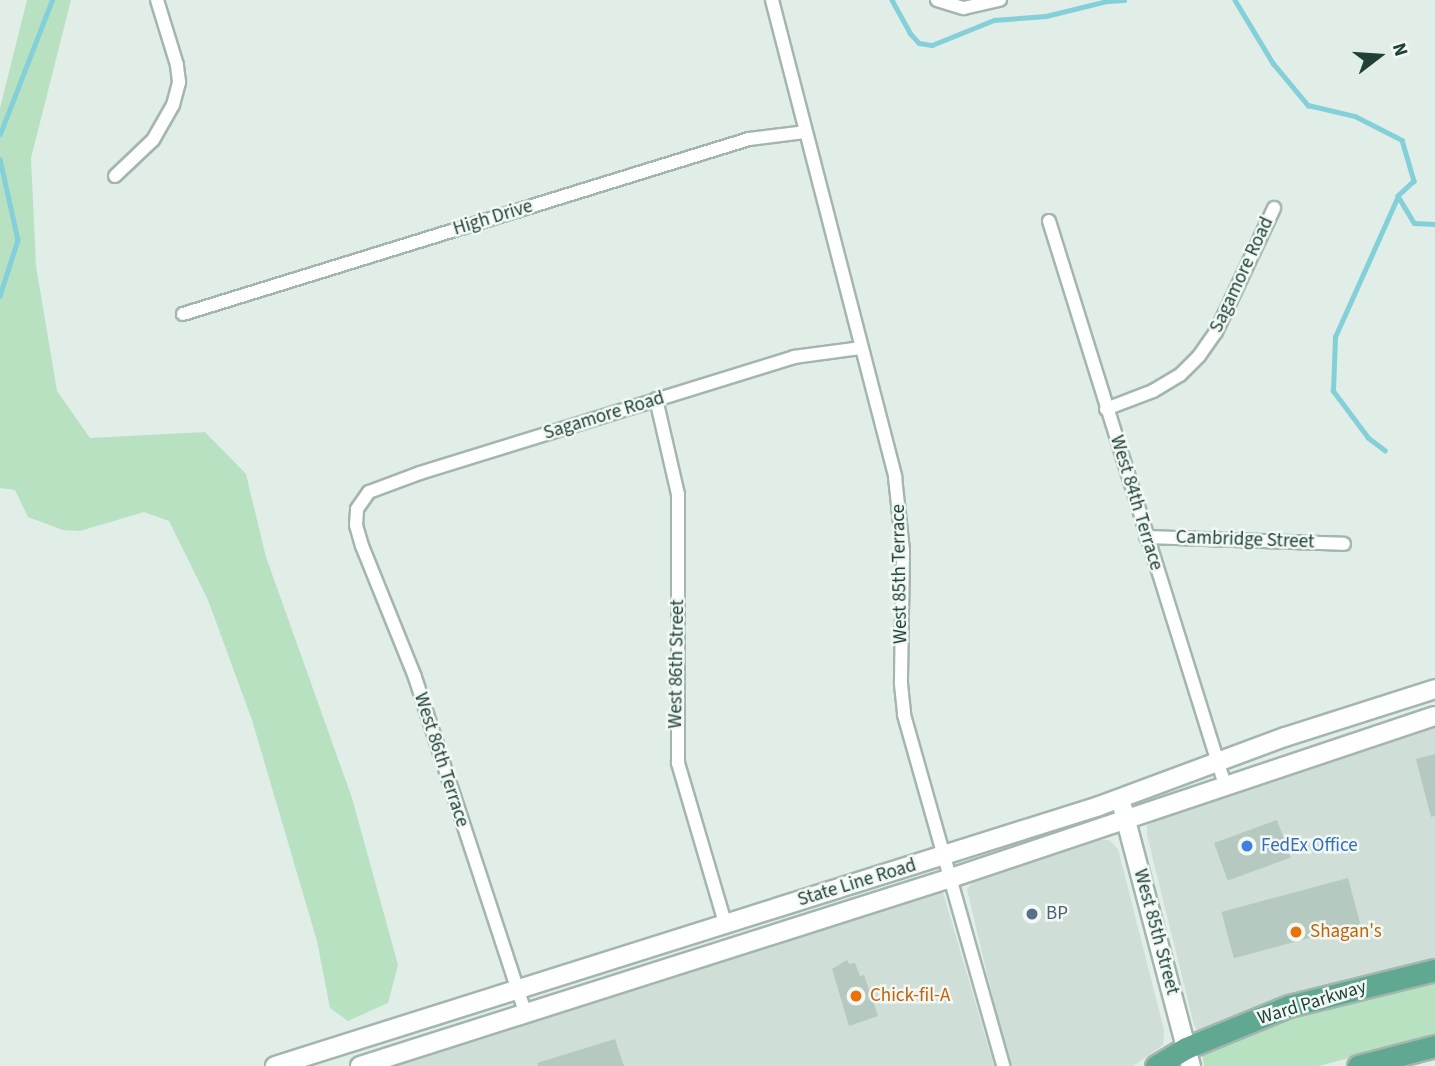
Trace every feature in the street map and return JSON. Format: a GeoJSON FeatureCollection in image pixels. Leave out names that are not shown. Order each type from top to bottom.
{"type":"FeatureCollection","features":[{"type":"Feature","properties":{"kind":"main road","name":"State Line Road"},"geometry":{"type":"LineString","coordinates":[[275,1066],[1120,799],[1285,737],[1435,688]]}},
{"type":"Feature","properties":{"kind":"main road","name":"State Line Road"},"geometry":{"type":"LineString","coordinates":[[360,1066],[951,878],[1435,716]]}},
{"type":"Feature","properties":{"kind":"main road","name":"West 85th Street"},"geometry":{"type":"LineString","coordinates":[[1120,799],[1188,1057]]}},
{"type":"Feature","properties":{"kind":"main road","name":"Ward Parkway"},"geometry":{"type":"LineString","coordinates":[[1156,1066],[1188,1057],[1289,1006],[1435,970]]}},
{"type":"Feature","properties":{"kind":"main road"},"geometry":{"type":"LineString","coordinates":[[1357,1066],[1435,1046]]}},
{"type":"Feature","properties":{"kind":"street"},"geometry":{"type":"LineString","coordinates":[[115,176],[153,140],[173,105],[179,82],[157,0]]}},
{"type":"Feature","properties":{"kind":"street","name":"West 85th Terrace"},"geometry":{"type":"LineString","coordinates":[[772,0],[901,508],[904,715],[916,768],[951,878],[1003,1066]]}},
{"type":"Feature","properties":{"kind":"street"},"geometry":{"type":"LineString","coordinates":[[937,0],[964,8],[1000,0]]}},
{"type":"Feature","properties":{"kind":"street","name":"High Drive"},"geometry":{"type":"LineString","coordinates":[[183,314],[749,139],[806,132]]}},
{"type":"Feature","properties":{"kind":"street","name":"Sagamore Road"},"geometry":{"type":"LineString","coordinates":[[1106,409],[1153,391],[1180,374],[1199,356],[1216,332],[1274,208]]}},
{"type":"Feature","properties":{"kind":"street","name":"West 84th Terrace"},"geometry":{"type":"LineString","coordinates":[[1049,221],[1225,785]]}},
{"type":"Feature","properties":{"kind":"street","name":"Sagamore Road"},"geometry":{"type":"LineString","coordinates":[[357,509],[369,492],[382,486],[794,357],[861,348]]}},
{"type":"Feature","properties":{"kind":"street","name":"West 86th Street"},"geometry":{"type":"LineString","coordinates":[[656,399],[678,494],[678,763],[725,923]]}},
{"type":"Feature","properties":{"kind":"street","name":"West 86th Terrace"},"geometry":{"type":"LineString","coordinates":[[357,509],[356,525],[359,536],[428,715],[525,1012]]}},
{"type":"Feature","properties":{"kind":"street","name":"Cambridge Street"},"geometry":{"type":"LineString","coordinates":[[1146,537],[1344,544]]}},
{"type":"Feature","properties":{"kind":"shaded area"},"geometry":{"type":"Polygon","coordinates":[[[1435,726],[1435,958],[1344,980],[1198,1031],[1194,1025],[1147,835],[1147,825],[1155,819],[1435,726]]]}},
{"type":"Feature","properties":{"kind":"shaded area"},"geometry":{"type":"Polygon","coordinates":[[[1095,840],[1109,840],[1118,849],[1164,1030],[1163,1045],[1133,1066],[1009,1066],[967,889],[976,879],[1095,840]]]}},
{"type":"Feature","properties":{"kind":"shaded area"},"geometry":{"type":"Polygon","coordinates":[[[940,882],[994,1066],[375,1066],[940,882]]]}},
{"type":"Feature","properties":{"kind":"green space"},"geometry":{"type":"Polygon","coordinates":[[[27,0],[71,0],[31,158],[36,266],[57,391],[90,438],[205,432],[246,474],[266,557],[352,798],[398,965],[388,1003],[348,1021],[330,1008],[317,941],[252,720],[208,600],[169,521],[144,512],[80,531],[63,530],[28,517],[15,490],[0,488],[0,108],[27,0]]]}},
{"type":"Feature","properties":{"kind":"green space"},"geometry":{"type":"Polygon","coordinates":[[[1435,979],[1435,1035],[1319,1066],[1204,1066],[1202,1053],[1259,1029],[1435,979]]]}},
{"type":"Feature","properties":{"kind":"building"},"geometry":{"type":"Polygon","coordinates":[[[1435,754],[1435,816],[1431,817],[1416,759],[1435,754]]]}},
{"type":"Feature","properties":{"kind":"building"},"geometry":{"type":"Polygon","coordinates":[[[1277,820],[1291,858],[1228,881],[1214,843],[1277,820]]]}},
{"type":"Feature","properties":{"kind":"building"},"geometry":{"type":"Polygon","coordinates":[[[1348,878],[1360,924],[1234,958],[1221,912],[1348,878]]]}},
{"type":"Feature","properties":{"kind":"building","name":"Chick-fil-A"},"geometry":{"type":"Polygon","coordinates":[[[847,960],[849,964],[855,963],[860,976],[864,975],[878,1016],[849,1026],[832,969],[847,960]]]}},
{"type":"Feature","properties":{"kind":"building"},"geometry":{"type":"Polygon","coordinates":[[[615,1039],[624,1066],[538,1066],[537,1063],[615,1039]]]}},
{"type":"Feature","properties":{"kind":"waterway"},"geometry":{"type":"LineString","coordinates":[[0,134],[52,0]]}},
{"type":"Feature","properties":{"kind":"waterway"},"geometry":{"type":"LineString","coordinates":[[892,0],[910,33],[919,43],[932,45],[994,20],[1046,16],[1107,1],[1124,0]]}},
{"type":"Feature","properties":{"kind":"waterway"},"geometry":{"type":"LineString","coordinates":[[1235,0],[1273,63],[1308,105],[1355,116],[1402,140],[1414,181],[1398,196],[1414,223],[1435,224]]}},
{"type":"Feature","properties":{"kind":"waterway"},"geometry":{"type":"LineString","coordinates":[[0,159],[18,240],[0,296]]}},
{"type":"Feature","properties":{"kind":"waterway"},"geometry":{"type":"LineString","coordinates":[[1385,451],[1368,438],[1333,391],[1335,337],[1398,196]]}},
{"type":"Feature","properties":{"kind":"place","name":"FedEx Office"},"geometry":{"type":"Point","coordinates":[1247,846]}},
{"type":"Feature","properties":{"kind":"place","name":"BP"},"geometry":{"type":"Point","coordinates":[1032,914]}},
{"type":"Feature","properties":{"kind":"place","name":"Shagan's"},"geometry":{"type":"Point","coordinates":[1296,932]}},
{"type":"Feature","properties":{"kind":"place","name":"Chick-fil-A"},"geometry":{"type":"Point","coordinates":[856,996]}}]}
